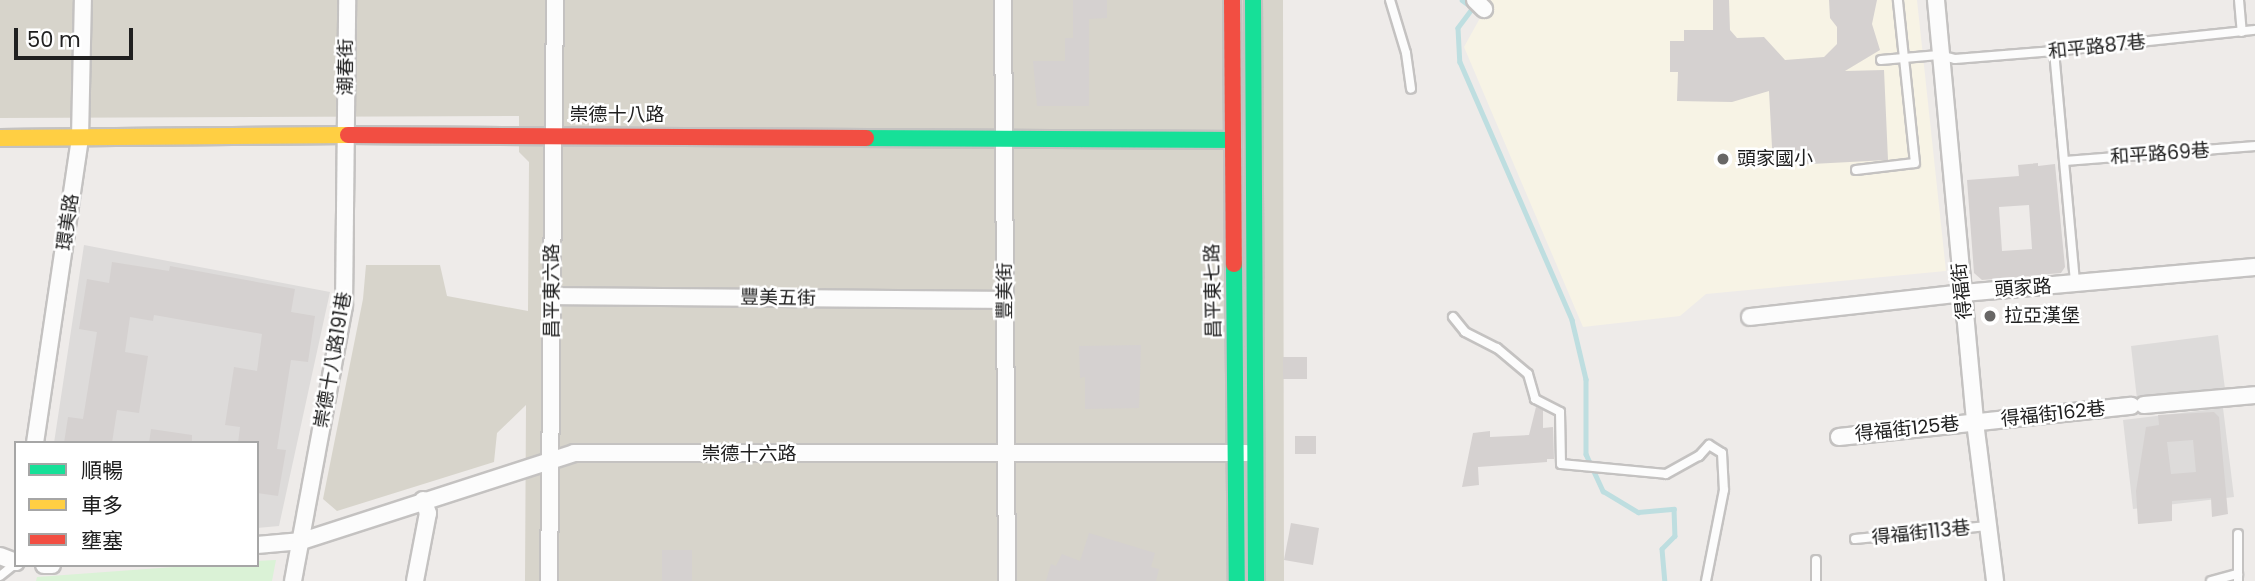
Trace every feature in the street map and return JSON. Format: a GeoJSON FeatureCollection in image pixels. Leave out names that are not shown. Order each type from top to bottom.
{"type":"FeatureCollection","features":[{"type":"Feature","properties":{"kind":"street","name":"環美路"},"geometry":{"type":"LineString","coordinates":[[35,441],[80,138],[83,0]]}},
{"type":"Feature","properties":{"kind":"street","name":"潮春街"},"geometry":{"type":"LineString","coordinates":[[347,0],[347,135]]}},
{"type":"Feature","properties":{"kind":"street","name":"昌平東六路"},"geometry":{"type":"LineString","coordinates":[[548,581],[555,0]]}},
{"type":"Feature","properties":{"kind":"street","name":"豐美街"},"geometry":{"type":"LineString","coordinates":[[1003,0],[1007,581]]}},
{"type":"Feature","properties":{"kind":"street","name":"昌平東七路"},"geometry":{"type":"LineString","coordinates":[[1232,0],[1237,581]]}},
{"type":"Feature","properties":{"kind":"street"},"geometry":{"type":"LineString","coordinates":[[1253,0],[1256,581]]}},
{"type":"Feature","properties":{"kind":"street","name":"得福街"},"geometry":{"type":"LineString","coordinates":[[1936,0],[1975,422],[1995,581]]}},
{"type":"Feature","properties":{"kind":"street","name":"崇德十八路191巷"},"geometry":{"type":"LineString","coordinates":[[293,581],[344,306],[347,135]]}},
{"type":"Feature","properties":{"kind":"street","name":"崇德十八路"},"geometry":{"type":"LineString","coordinates":[[0,138],[553,135],[1233,140]]}},
{"type":"Feature","properties":{"kind":"street","name":"頭家路"},"geometry":{"type":"LineString","coordinates":[[1750,317],[1962,293],[2255,267]]}},
{"type":"Feature","properties":{"kind":"street","name":"豐美五街"},"geometry":{"type":"LineString","coordinates":[[552,296],[1005,300]]}},
{"type":"Feature","properties":{"kind":"street","name":"得福街162巷"},"geometry":{"type":"LineString","coordinates":[[1975,422],[2255,395]]}},
{"type":"Feature","properties":{"kind":"street","name":"得福街125巷"},"geometry":{"type":"LineString","coordinates":[[1839,437],[1975,422]]}},
{"type":"Feature","properties":{"kind":"street","name":"崇德十六路"},"geometry":{"type":"LineString","coordinates":[[259,545],[302,541],[550,458],[574,453],[1255,453]]}},
{"type":"Feature","properties":{"kind":"street"},"geometry":{"type":"LineString","coordinates":[[415,581],[428,513],[423,500]]}},
{"type":"Feature","properties":{"kind":"lane"},"geometry":{"type":"LineString","coordinates":[[1390,0],[1406,54],[1411,89]]}},
{"type":"Feature","properties":{"kind":"lane"},"geometry":{"type":"LineString","coordinates":[[1856,170],[1915,163],[1898,0]]}},
{"type":"Feature","properties":{"kind":"lane"},"geometry":{"type":"LineString","coordinates":[[2239,0],[2242,32]]}},
{"type":"Feature","properties":{"kind":"lane","name":"和平路87巷"},"geometry":{"type":"LineString","coordinates":[[1881,60],[1939,55],[1955,59],[2255,30]]}},
{"type":"Feature","properties":{"kind":"lane"},"geometry":{"type":"LineString","coordinates":[[2054,51],[2075,284]]}},
{"type":"Feature","properties":{"kind":"lane","name":"和平路69巷"},"geometry":{"type":"LineString","coordinates":[[2065,161],[2255,146]]}},
{"type":"Feature","properties":{"kind":"lane"},"geometry":{"type":"LineString","coordinates":[[1453,317],[1465,332],[1497,348],[1528,373],[1535,399],[1560,412],[1561,464],[1666,474],[1699,456],[1709,445],[1722,453],[1724,490],[1706,581]]}},
{"type":"Feature","properties":{"kind":"lane","name":"得福街113巷"},"geometry":{"type":"LineString","coordinates":[[1855,539],[1987,526]]}},
{"type":"Feature","properties":{"kind":"lane"},"geometry":{"type":"LineString","coordinates":[[2211,581],[2238,577],[2238,534]]}},
{"type":"Feature","properties":{"kind":"lane"},"geometry":{"type":"LineString","coordinates":[[1816,560],[1816,581]]}},
{"type":"Feature","properties":{"kind":"lane"},"geometry":{"type":"LineString","coordinates":[[0,576],[14,564]]}},
{"type":"Feature","properties":{"kind":"shaded area"},"geometry":{"type":"Polygon","coordinates":[[[0,0],[1283,0],[1284,581],[525,581],[526,405],[497,433],[494,462],[337,511],[323,499],[363,299],[366,265],[440,265],[447,296],[528,311],[529,162],[519,152],[519,116],[0,118],[0,0]]]}},
{"type":"Feature","properties":{"kind":"shaded area","name":"頭家國小"},"geometry":{"type":"Polygon","coordinates":[[[1490,0],[1917,0],[1946,271],[1706,294],[1680,316],[1583,327],[1464,47],[1490,0]]]}},
{"type":"Feature","properties":{"kind":"shaded area"},"geometry":{"type":"Polygon","coordinates":[[[84,245],[330,292],[279,526],[259,528],[259,441],[54,441],[84,245]]]}},
{"type":"Feature","properties":{"kind":"shaded area"},"geometry":{"type":"Polygon","coordinates":[[[2218,335],[2225,389],[2137,399],[2131,346],[2218,335]]]}},
{"type":"Feature","properties":{"kind":"shaded area"},"geometry":{"type":"Polygon","coordinates":[[[2223,408],[2234,497],[2133,509],[2123,420],[2223,408]]]}},
{"type":"Feature","properties":{"kind":"green space"},"geometry":{"type":"Polygon","coordinates":[[[276,560],[272,581],[36,581],[37,577],[174,567],[259,567],[259,561],[276,560]]]}},
{"type":"Feature","properties":{"kind":"building"},"geometry":{"type":"Polygon","coordinates":[[[1073,0],[1107,0],[1107,18],[1089,19],[1089,106],[1037,106],[1033,61],[1065,61],[1065,38],[1073,38],[1073,0]]]}},
{"type":"Feature","properties":{"kind":"building"},"geometry":{"type":"Polygon","coordinates":[[[1713,0],[1729,0],[1730,30],[1737,38],[1764,37],[1785,60],[1824,57],[1837,44],[1837,27],[1830,18],[1829,0],[1877,0],[1872,24],[1880,50],[1845,71],[1884,70],[1888,160],[1773,166],[1769,91],[1732,102],[1677,101],[1678,72],[1670,72],[1670,41],[1684,41],[1684,30],[1713,30],[1713,0]]]}},
{"type":"Feature","properties":{"kind":"building"},"geometry":{"type":"Polygon","coordinates":[[[2055,164],[2065,267],[2061,273],[1982,280],[1974,273],[1967,180],[2019,176],[2018,165],[2055,164]],[[2029,205],[1999,207],[2002,251],[2032,249],[2029,205]]]}},
{"type":"Feature","properties":{"kind":"building"},"geometry":{"type":"Polygon","coordinates":[[[112,262],[169,271],[170,266],[295,289],[291,312],[315,316],[308,362],[291,360],[277,449],[286,450],[278,496],[259,493],[259,441],[238,441],[240,427],[225,425],[234,367],[257,371],[262,334],[154,315],[153,321],[130,317],[125,352],[148,356],[139,413],[117,410],[112,441],[64,441],[68,417],[83,419],[97,332],[79,329],[87,279],[109,283],[112,262]]]}},
{"type":"Feature","properties":{"kind":"building"},"geometry":{"type":"Polygon","coordinates":[[[1141,345],[1139,408],[1085,409],[1085,377],[1080,378],[1079,346],[1141,345]]]}},
{"type":"Feature","properties":{"kind":"building"},"geometry":{"type":"Polygon","coordinates":[[[1283,357],[1307,357],[1307,379],[1283,379],[1283,357]]]}},
{"type":"Feature","properties":{"kind":"building"},"geometry":{"type":"Polygon","coordinates":[[[1536,407],[1543,410],[1543,428],[1553,427],[1554,459],[1547,459],[1547,462],[1478,467],[1479,485],[1462,487],[1473,433],[1490,431],[1490,437],[1529,435],[1536,407]]]}},
{"type":"Feature","properties":{"kind":"building"},"geometry":{"type":"Polygon","coordinates":[[[2214,412],[2219,417],[2228,514],[2212,517],[2211,498],[2172,501],[2172,521],[2138,524],[2136,491],[2146,427],[2159,425],[2158,415],[2214,412]],[[2193,440],[2167,442],[2171,474],[2196,472],[2193,440]]]}},
{"type":"Feature","properties":{"kind":"building"},"geometry":{"type":"Polygon","coordinates":[[[151,429],[192,435],[192,441],[149,441],[151,429]]]}},
{"type":"Feature","properties":{"kind":"building"},"geometry":{"type":"Polygon","coordinates":[[[1295,436],[1316,436],[1316,454],[1295,454],[1295,436]]]}},
{"type":"Feature","properties":{"kind":"building"},"geometry":{"type":"Polygon","coordinates":[[[1291,523],[1319,528],[1313,565],[1284,560],[1291,523]]]}},
{"type":"Feature","properties":{"kind":"building"},"geometry":{"type":"Polygon","coordinates":[[[1089,533],[1155,553],[1151,567],[1159,569],[1156,581],[1046,581],[1051,564],[1056,566],[1062,554],[1080,561],[1089,533]]]}},
{"type":"Feature","properties":{"kind":"building"},"geometry":{"type":"Polygon","coordinates":[[[662,550],[692,550],[692,581],[662,581],[662,550]]]}},
{"type":"Feature","properties":{"kind":"waterway"},"geometry":{"type":"LineString","coordinates":[[1462,0],[1473,8],[1458,28],[1460,62],[1572,320],[1586,379],[1586,454],[1603,491],[1638,512],[1674,509],[1675,536],[1662,549],[1665,581]]}},
{"type":"Feature","properties":{"kind":"traffic: fast"},"geometry":{"type":"LineString","coordinates":[[1253,0],[1256,581]]}},
{"type":"Feature","properties":{"kind":"traffic: fast"},"geometry":{"type":"LineString","coordinates":[[866,138],[1233,140]]}},
{"type":"Feature","properties":{"kind":"traffic: fast"},"geometry":{"type":"LineString","coordinates":[[1234,264],[1237,581]]}},
{"type":"Feature","properties":{"kind":"traffic: slow"},"geometry":{"type":"LineString","coordinates":[[0,138],[348,135]]}},
{"type":"Feature","properties":{"kind":"traffic: jam"},"geometry":{"type":"LineString","coordinates":[[1232,0],[1234,264]]}},
{"type":"Feature","properties":{"kind":"traffic: jam"},"geometry":{"type":"LineString","coordinates":[[348,135],[866,138]]}},
{"type":"Feature","properties":{"kind":"place","name":"頭家國小"},"geometry":{"type":"Point","coordinates":[1723,159]}},
{"type":"Feature","properties":{"kind":"place","name":"拉亞漢堡"},"geometry":{"type":"Point","coordinates":[1990,316]}}]}
